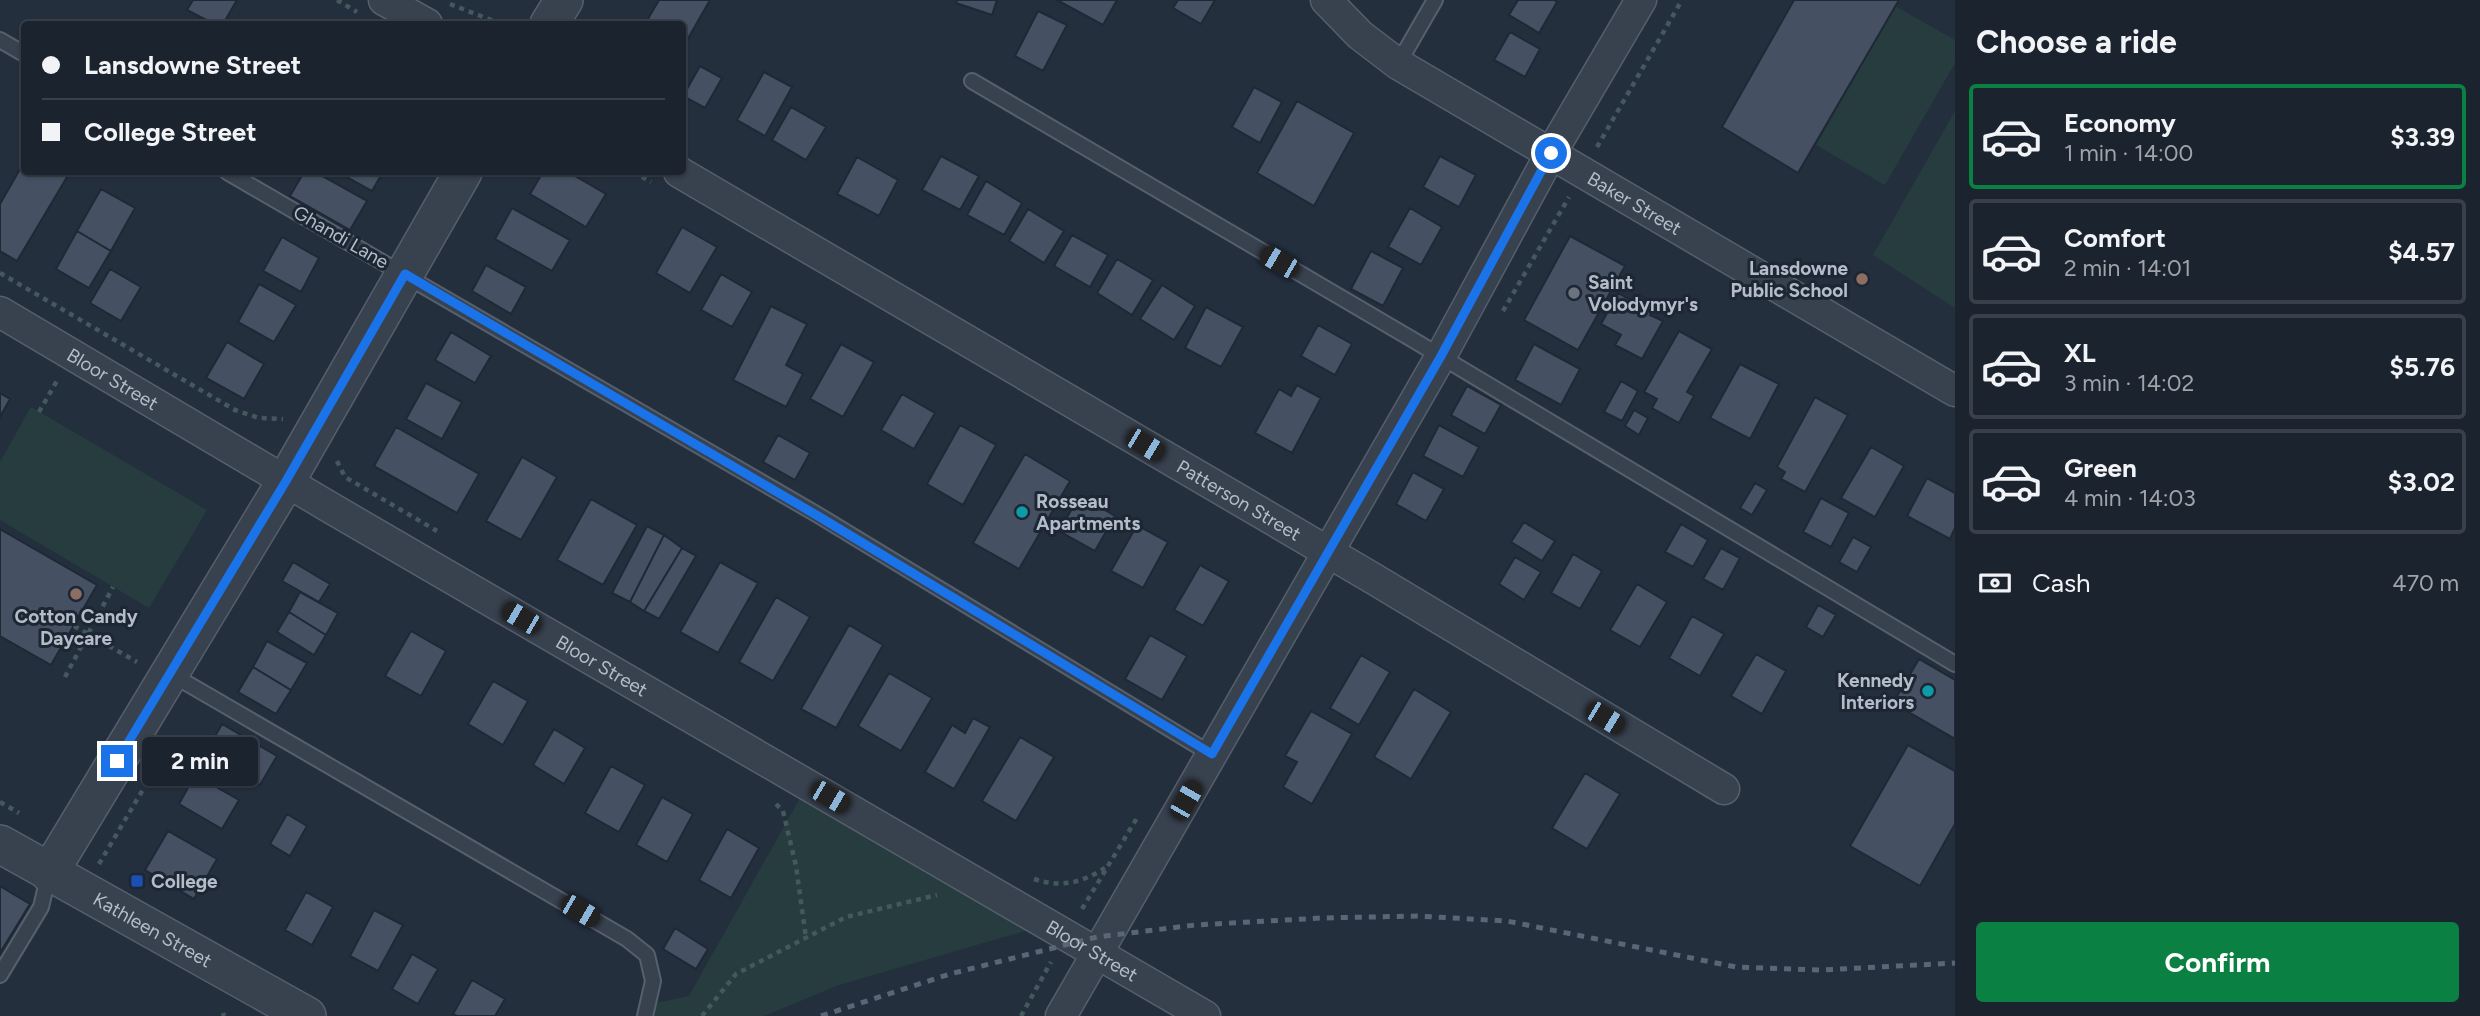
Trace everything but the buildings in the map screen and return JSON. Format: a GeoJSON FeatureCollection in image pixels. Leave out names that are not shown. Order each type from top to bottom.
{"type":"FeatureCollection","features":[{"type":"Feature","properties":{"kind":"street"},"geometry":{"type":"LineString","coordinates":[[384,0],[422,21]]}},
{"type":"Feature","properties":{"kind":"street"},"geometry":{"type":"LineString","coordinates":[[551,21],[564,0]]}},
{"type":"Feature","properties":{"kind":"street","name":"Baker Street"},"geometry":{"type":"LineString","coordinates":[[1326,0],[1360,34],[1398,64],[1955,391]]}},
{"type":"Feature","properties":{"kind":"street"},"geometry":{"type":"LineString","coordinates":[[1061,1016],[1441,356],[1551,153],[1641,0]]}},
{"type":"Feature","properties":{"kind":"street"},"geometry":{"type":"LineString","coordinates":[[49,873],[155,668],[286,481],[462,175]]}},
{"type":"Feature","properties":{"kind":"street","name":"Patterson Street"},"geometry":{"type":"LineString","coordinates":[[685,175],[1724,789]]}},
{"type":"Feature","properties":{"kind":"street","name":"Bloor Street"},"geometry":{"type":"LineString","coordinates":[[0,312],[1206,1016]]}},
{"type":"Feature","properties":{"kind":"street","name":"Kathleen Street"},"geometry":{"type":"LineString","coordinates":[[0,844],[290,1012]]}},
{"type":"Feature","properties":{"kind":"lane"},"geometry":{"type":"LineString","coordinates":[[1398,64],[1435,0]]}},
{"type":"Feature","properties":{"kind":"lane"},"geometry":{"type":"LineString","coordinates":[[0,40],[21,52]]}},
{"type":"Feature","properties":{"kind":"lane"},"geometry":{"type":"LineString","coordinates":[[972,81],[1441,356],[1955,664]]}},
{"type":"Feature","properties":{"kind":"lane","name":"Ghandi Lane"},"geometry":{"type":"LineString","coordinates":[[232,175],[818,516],[1212,754]]}},
{"type":"Feature","properties":{"kind":"lane"},"geometry":{"type":"LineString","coordinates":[[155,668],[627,939],[647,955],[653,981],[645,1016]]}},
{"type":"Feature","properties":{"kind":"lane"},"geometry":{"type":"LineString","coordinates":[[0,975],[41,907],[49,873]]}},
{"type":"Feature","properties":{"kind":"path"},"geometry":{"type":"LineString","coordinates":[[443,0],[494,21]]}},
{"type":"Feature","properties":{"kind":"path"},"geometry":{"type":"LineString","coordinates":[[0,273],[235,410],[259,418],[288,419]]}},
{"type":"Feature","properties":{"kind":"path"},"geometry":{"type":"LineString","coordinates":[[39,412],[52,390]]}},
{"type":"Feature","properties":{"kind":"path"},"geometry":{"type":"LineString","coordinates":[[65,677],[113,587]]}},
{"type":"Feature","properties":{"kind":"path"},"geometry":{"type":"LineString","coordinates":[[74,626],[155,668]]}},
{"type":"Feature","properties":{"kind":"path"},"geometry":{"type":"LineString","coordinates":[[774,801],[783,811],[796,866],[806,938]]}},
{"type":"Feature","properties":{"kind":"path"},"geometry":{"type":"LineString","coordinates":[[702,1016],[736,974],[846,917],[939,894],[973,880]]}},
{"type":"Feature","properties":{"kind":"green space"},"geometry":{"type":"Polygon","coordinates":[[[1895,6],[1955,40],[1955,63],[1885,185],[1816,145],[1895,6]]]}},
{"type":"Feature","properties":{"kind":"green space"},"geometry":{"type":"Polygon","coordinates":[[[1955,111],[1955,308],[1873,255],[1955,111]]]}},
{"type":"Feature","properties":{"kind":"green space"},"geometry":{"type":"Polygon","coordinates":[[[31,407],[207,510],[149,608],[0,520],[0,462],[31,407]]]}},
{"type":"Feature","properties":{"kind":"green space"},"geometry":{"type":"Polygon","coordinates":[[[809,782],[1052,923],[839,985],[764,1016],[647,1016],[651,1002],[689,996],[809,782]]]}},
{"type":"Feature","properties":{"kind":"railway"},"geometry":{"type":"LineString","coordinates":[[821,1016],[950,974],[1097,937],[1195,925],[1322,918],[1418,916],[1507,921],[1736,967],[1822,970],[1955,963]]}},
{"type":"Feature","properties":{"kind":"place","name":"Lansdowne Public School"},"geometry":{"type":"Point","coordinates":[1862,279]}},
{"type":"Feature","properties":{"kind":"place","name":"Saint Volodymyr's"},"geometry":{"type":"Point","coordinates":[1574,293]}},
{"type":"Feature","properties":{"kind":"place","name":"Rosseau Apartments"},"geometry":{"type":"Point","coordinates":[1022,512]}},
{"type":"Feature","properties":{"kind":"place","name":"Cotton Candy Daycare"},"geometry":{"type":"Point","coordinates":[76,594]}},
{"type":"Feature","properties":{"kind":"place","name":"Kennedy Interiors"},"geometry":{"type":"Point","coordinates":[1928,691]}},
{"type":"Feature","properties":{"kind":"place","name":"College"},"geometry":{"type":"Point","coordinates":[137,881]}},
{"type":"Feature","properties":{"kind":"route"},"geometry":{"type":"LineString","coordinates":[[117,761],[286,481],[405,274],[818,516],[1212,754],[1441,356],[1551,153]]}}]}
